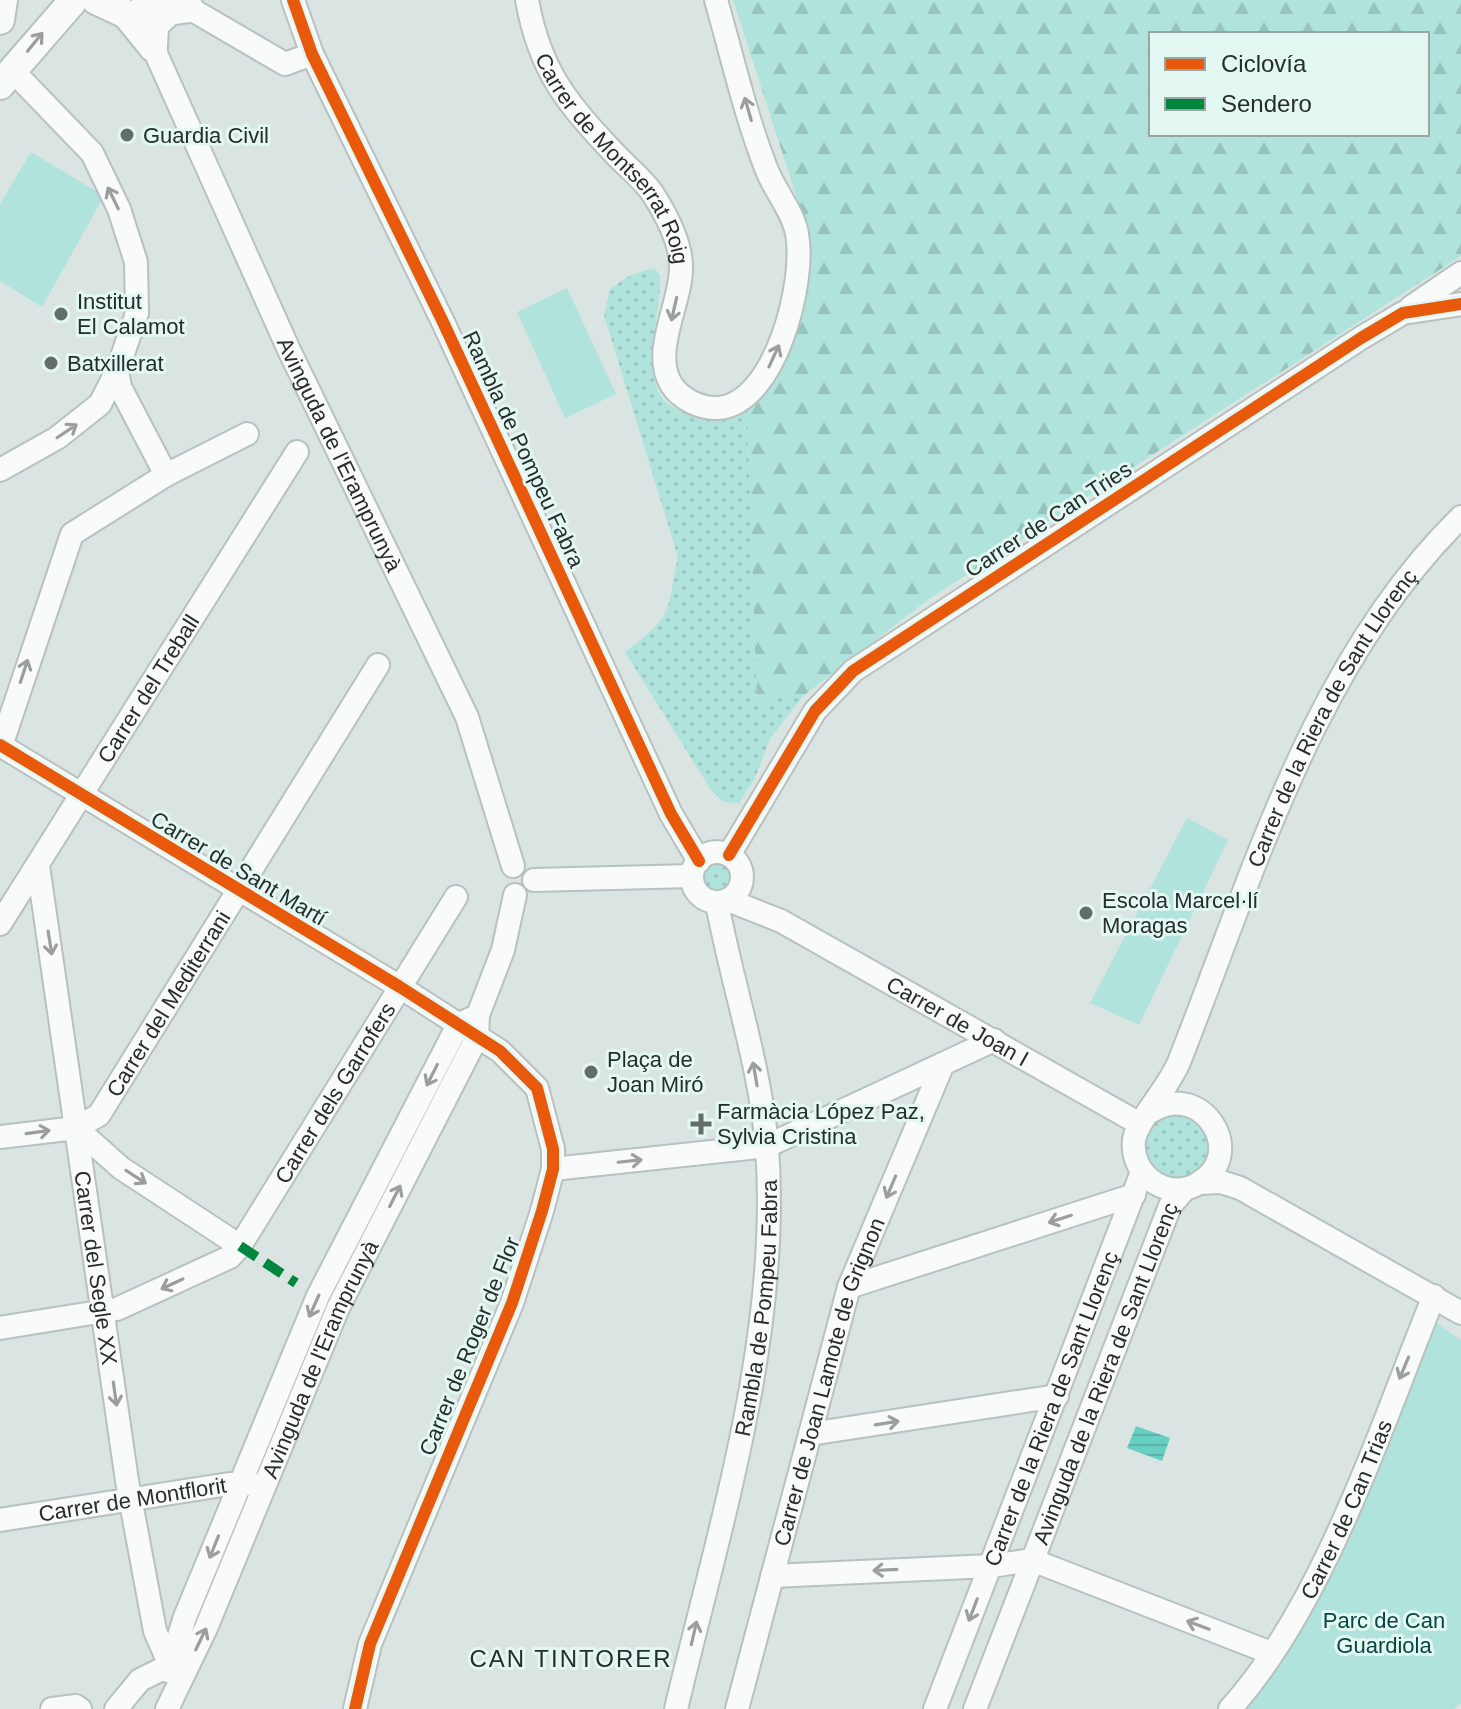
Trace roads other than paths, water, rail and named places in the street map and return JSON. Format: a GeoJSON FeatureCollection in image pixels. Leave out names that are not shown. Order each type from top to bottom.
{"type":"FeatureCollection","features":[{"type":"Feature","properties":{"kind":"main road"},"geometry":{"type":"LineString","coordinates":[[0,20],[3,0]]}},
{"type":"Feature","properties":{"kind":"main road"},"geometry":{"type":"LineString","coordinates":[[6,78],[74,0],[151,24],[183,4]]}},
{"type":"Feature","properties":{"kind":"street","name":"Rambla de Pompeu Fabra"},"geometry":{"type":"LineString","coordinates":[[293,0],[312,54],[443,322],[695,868]]}},
{"type":"Feature","properties":{"kind":"street","name":"Carrer de Montserrat Roig"},"geometry":{"type":"LineString","coordinates":[[527,0],[546,66],[566,102],[652,192],[676,241],[681,263],[680,283],[666,346],[670,382],[690,401],[720,408],[746,395],[765,375],[791,309],[798,250],[797,232],[762,156],[716,0]]}},
{"type":"Feature","properties":{"kind":"street"},"geometry":{"type":"LineString","coordinates":[[183,4],[285,64],[312,54]]}},
{"type":"Feature","properties":{"kind":"street","name":"Avinguda de l'Eramprunyà"},"geometry":{"type":"LineString","coordinates":[[151,24],[289,350],[467,717],[513,866]]}},
{"type":"Feature","properties":{"kind":"street"},"geometry":{"type":"LineString","coordinates":[[0,470],[15,464],[90,415],[105,396],[117,371],[137,313],[136,262],[119,209],[92,153],[6,78]]}},
{"type":"Feature","properties":{"kind":"street"},"geometry":{"type":"LineString","coordinates":[[1403,313],[1461,273]]}},
{"type":"Feature","properties":{"kind":"street","name":"Carrer de Can Tries"},"geometry":{"type":"LineString","coordinates":[[729,855],[815,711],[853,671],[1403,313],[1461,304]]}},
{"type":"Feature","properties":{"kind":"street"},"geometry":{"type":"LineString","coordinates":[[117,371],[120,387],[166,475]]}},
{"type":"Feature","properties":{"kind":"street"},"geometry":{"type":"LineString","coordinates":[[0,745],[72,534],[166,475],[247,434]]}},
{"type":"Feature","properties":{"kind":"street","name":"Carrer del Treball"},"geometry":{"type":"LineString","coordinates":[[0,924],[297,452]]}},
{"type":"Feature","properties":{"kind":"street","name":"Carrer de la Riera de Sant Llorenç"},"geometry":{"type":"LineString","coordinates":[[935,1709],[1134,1195],[1142,1172],[1134,1153],[1146,1118],[1176,1070],[1294,773],[1330,694],[1388,603],[1461,517]]}},
{"type":"Feature","properties":{"kind":"street","name":"Carrer del Mediterrani"},"geometry":{"type":"LineString","coordinates":[[76,1128],[99,1115],[378,665]]}},
{"type":"Feature","properties":{"kind":"street","name":"Carrer de Sant Martí"},"geometry":{"type":"LineString","coordinates":[[0,745],[238,892],[471,1026]]}},
{"type":"Feature","properties":{"kind":"street"},"geometry":{"type":"LineString","coordinates":[[534,880],[695,868],[710,853],[729,855],[741,869],[739,890],[722,901],[702,897],[695,868]]}},
{"type":"Feature","properties":{"kind":"street","name":"Carrer del Segle XX"},"geometry":{"type":"LineString","coordinates":[[38,866],[131,1498],[155,1631],[170,1665]]}},
{"type":"Feature","properties":{"kind":"street"},"geometry":{"type":"LineString","coordinates":[[513,866],[526,867],[534,880],[528,893],[515,895],[507,891],[503,881],[513,866]]}},
{"type":"Feature","properties":{"kind":"street","name":"Carrer de Joan I"},"geometry":{"type":"LineString","coordinates":[[742,880],[774,917]]}},
{"type":"Feature","properties":{"kind":"street","name":"Avinguda de l'Eramprunyà"},"geometry":{"type":"LineString","coordinates":[[167,1709],[206,1628],[338,1308],[471,1026],[503,950],[515,895]]}},
{"type":"Feature","properties":{"kind":"street","name":"Carrer dels Garrofers"},"geometry":{"type":"LineString","coordinates":[[240,1246],[456,897]]}},
{"type":"Feature","properties":{"kind":"street","name":"Rambla de Pompeu Fabra"},"geometry":{"type":"LineString","coordinates":[[676,1709],[760,1346],[768,1250],[767,1146],[722,901]]}},
{"type":"Feature","properties":{"kind":"street","name":"Carrer de Joan I"},"geometry":{"type":"LineString","coordinates":[[722,901],[774,917],[994,1040],[1146,1118]]}},
{"type":"Feature","properties":{"kind":"street","name":"Avinguda de l'Eramprunyà"},"geometry":{"type":"LineString","coordinates":[[158,1709],[185,1617],[318,1296],[471,1026]]}},
{"type":"Feature","properties":{"kind":"street","name":"Carrer de Roger de Flor"},"geometry":{"type":"LineString","coordinates":[[355,1709],[362,1670],[384,1608],[512,1303],[553,1169],[549,1123],[537,1088],[516,1064],[471,1026]]}},
{"type":"Feature","properties":{"kind":"street"},"geometry":{"type":"LineString","coordinates":[[553,1169],[767,1146],[994,1040]]}},
{"type":"Feature","properties":{"kind":"street","name":"Carrer de Joan Lamote de Grignon"},"geometry":{"type":"LineString","coordinates":[[737,1709],[849,1287],[943,1064]]}},
{"type":"Feature","properties":{"kind":"street"},"geometry":{"type":"LineString","coordinates":[[1176,1070],[1178,1089],[1188,1104],[1209,1117],[1231,1168],[1245,1179],[1461,1302]]}},
{"type":"Feature","properties":{"kind":"street"},"geometry":{"type":"LineString","coordinates":[[1146,1118],[1168,1104],[1188,1104]]}},
{"type":"Feature","properties":{"kind":"street"},"geometry":{"type":"LineString","coordinates":[[0,1137],[76,1128],[121,1168],[240,1246],[230,1257],[117,1309],[0,1328]]}},
{"type":"Feature","properties":{"kind":"street"},"geometry":{"type":"LineString","coordinates":[[1192,1186],[1213,1170],[1220,1143]]}},
{"type":"Feature","properties":{"kind":"street"},"geometry":{"type":"LineString","coordinates":[[1142,1172],[1159,1185],[1192,1186],[1221,1182],[1240,1188],[1461,1313]]}},
{"type":"Feature","properties":{"kind":"street","name":"Avinguda de la Riera de Sant Llorenç"},"geometry":{"type":"LineString","coordinates":[[975,1709],[1170,1206],[1192,1186]]}},
{"type":"Feature","properties":{"kind":"street"},"geometry":{"type":"LineString","coordinates":[[849,1287],[1134,1195]]}},
{"type":"Feature","properties":{"kind":"street","name":"Carrer de Can Trias"},"geometry":{"type":"LineString","coordinates":[[1230,1709],[1256,1679],[1343,1520],[1434,1296]]}},
{"type":"Feature","properties":{"kind":"street"},"geometry":{"type":"LineString","coordinates":[[810,1434],[1057,1396]]}},
{"type":"Feature","properties":{"kind":"street","name":"Carrer de Montflorit"},"geometry":{"type":"LineString","coordinates":[[0,1520],[131,1498],[239,1484],[263,1484]]}},
{"type":"Feature","properties":{"kind":"street"},"geometry":{"type":"LineString","coordinates":[[1032,1560],[1271,1653]]}},
{"type":"Feature","properties":{"kind":"street","name":"Avinguda de la Riera de Sant Llorenç"},"geometry":{"type":"LineString","coordinates":[[772,1576],[991,1566],[1032,1560]]}},
{"type":"Feature","properties":{"kind":"street"},"geometry":{"type":"LineString","coordinates":[[116,1709],[140,1680],[170,1665]]}},
{"type":"Feature","properties":{"kind":"street"},"geometry":{"type":"LineString","coordinates":[[52,1709],[80,1709]]}},
{"type":"Feature","properties":{"kind":"water"},"geometry":{"type":"Polygon","coordinates":[[[1136,1426],[1170,1438],[1162,1461],[1127,1448],[1136,1426]]]}},
{"type":"Feature","properties":{"kind":"place","name":"Guardia Civil"},"geometry":{"type":"Point","coordinates":[127,135]}},
{"type":"Feature","properties":{"kind":"place","name":"Institut El Calamot"},"geometry":{"type":"Point","coordinates":[61,314]}},
{"type":"Feature","properties":{"kind":"place","name":"Batxillerat"},"geometry":{"type":"Point","coordinates":[51,363]}},
{"type":"Feature","properties":{"kind":"place","name":"Escola Marcel·lí Moragas"},"geometry":{"type":"Point","coordinates":[1086,913]}},
{"type":"Feature","properties":{"kind":"place","name":"Plaça de Joan Miró"},"geometry":{"type":"Point","coordinates":[591,1072]}},
{"type":"Feature","properties":{"kind":"place","name":"Farmàcia López Paz, Sylvia Cristina"},"geometry":{"type":"Point","coordinates":[701,1124]}},
{"type":"Feature","properties":{"kind":"district","name":"CAN TINTORER"},"geometry":{"type":"Point","coordinates":[571,1659]}},
{"type":"Feature","properties":{"kind":"park label","name":"Parc de Can Guardiola"},"geometry":{"type":"Point","coordinates":[1384,1632]}}]}
